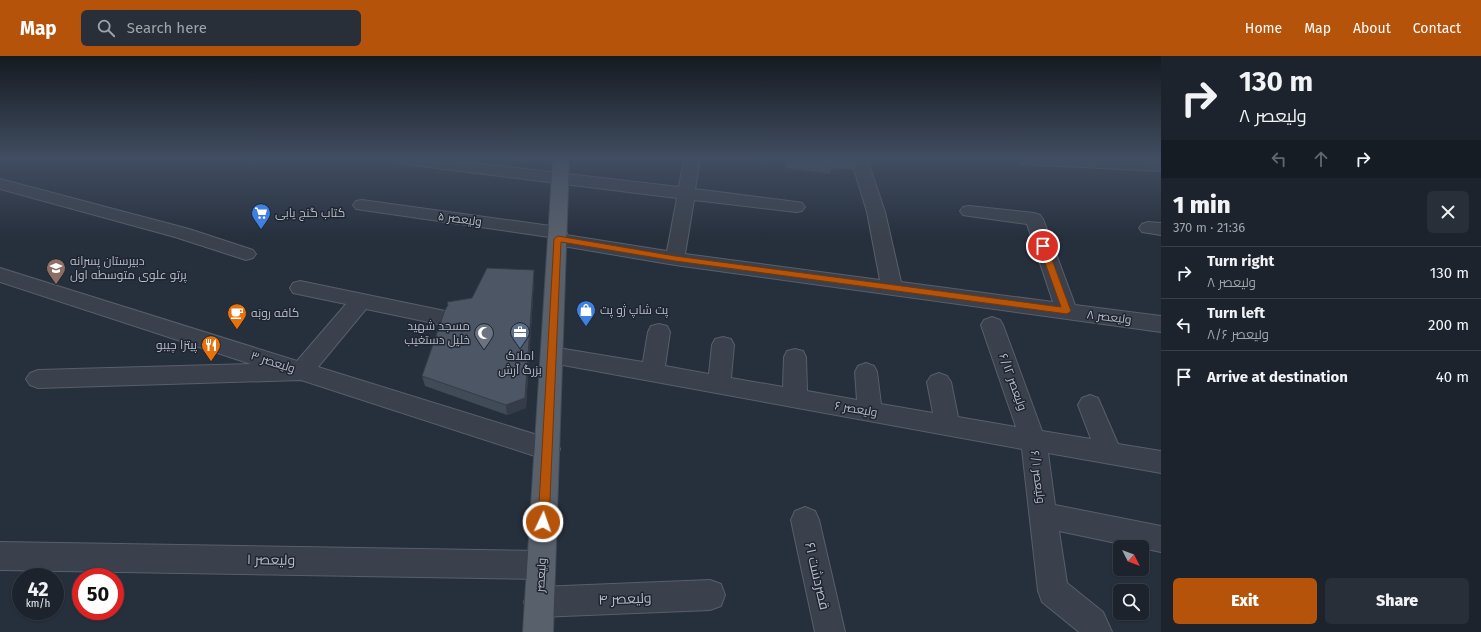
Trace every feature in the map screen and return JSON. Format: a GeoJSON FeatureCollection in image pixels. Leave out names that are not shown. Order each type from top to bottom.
{"type":"FeatureCollection","features":[{"type":"Feature","properties":{"kind":"main road","name":"ولیعصر"},"geometry":{"type":"LineString","coordinates":[[538,632],[560,186]]}},
{"type":"Feature","properties":{"kind":"street"},"geometry":{"type":"LineString","coordinates":[[7,186],[182,234],[246,254]]}},
{"type":"Feature","properties":{"kind":"street"},"geometry":{"type":"LineString","coordinates":[[646,186],[685,194],[796,207]]}},
{"type":"Feature","properties":{"kind":"street"},"geometry":{"type":"LineString","coordinates":[[675,258],[687,186]]}},
{"type":"Feature","properties":{"kind":"street"},"geometry":{"type":"LineString","coordinates":[[868,186],[876,212],[892,288]]}},
{"type":"Feature","properties":{"kind":"street","name":"۵ ولیعصر"},"geometry":{"type":"LineString","coordinates":[[362,205],[558,236]]}},
{"type":"Feature","properties":{"kind":"street"},"geometry":{"type":"LineString","coordinates":[[970,211],[1034,219],[1067,311]]}},
{"type":"Feature","properties":{"kind":"street","name":"۸ ولیعصر"},"geometry":{"type":"LineString","coordinates":[[558,236],[675,258],[1161,324]]}},
{"type":"Feature","properties":{"kind":"street","name":"۳ ولیعصر"},"geometry":{"type":"LineString","coordinates":[[0,275],[547,450]]}},
{"type":"Feature","properties":{"kind":"street"},"geometry":{"type":"LineString","coordinates":[[300,288],[438,316]]}},
{"type":"Feature","properties":{"kind":"street"},"geometry":{"type":"LineString","coordinates":[[38,378],[302,371],[361,300]]}},
{"type":"Feature","properties":{"kind":"street","name":"۶/۱۲ ولیعصر"},"geometry":{"type":"LineString","coordinates":[[992,325],[1033,439]]}},
{"type":"Feature","properties":{"kind":"street"},"geometry":{"type":"LineString","coordinates":[[652,373],[660,332]]}},
{"type":"Feature","properties":{"kind":"street"},"geometry":{"type":"LineString","coordinates":[[719,384],[723,345]]}},
{"type":"Feature","properties":{"kind":"street","name":"۶ ولیعصر"},"geometry":{"type":"LineString","coordinates":[[552,355],[1161,462]]}},
{"type":"Feature","properties":{"kind":"street"},"geometry":{"type":"LineString","coordinates":[[795,357],[795,398]]}},
{"type":"Feature","properties":{"kind":"street"},"geometry":{"type":"LineString","coordinates":[[866,372],[870,412]]}},
{"type":"Feature","properties":{"kind":"street"},"geometry":{"type":"LineString","coordinates":[[939,382],[948,424]]}},
{"type":"Feature","properties":{"kind":"street"},"geometry":{"type":"LineString","coordinates":[[1090,405],[1109,453]]}},
{"type":"Feature","properties":{"kind":"street","name":"۶/۱ ولیعصر"},"geometry":{"type":"LineString","coordinates":[[1033,439],[1052,591],[1092,623],[1097,632]]}},
{"type":"Feature","properties":{"kind":"street"},"geometry":{"type":"LineString","coordinates":[[1042,515],[1161,539]]}},
{"type":"Feature","properties":{"kind":"street","name":"۶۱ قصردشت"},"geometry":{"type":"LineString","coordinates":[[804,520],[830,632]]}},
{"type":"Feature","properties":{"kind":"street","name":"۱ ولیعصر"},"geometry":{"type":"LineString","coordinates":[[0,556],[541,565]]}},
{"type":"Feature","properties":{"kind":"street","name":"۴ ولیعصر"},"geometry":{"type":"LineString","coordinates":[[539,602],[710,595]]}},
{"type":"Feature","properties":{"kind":"building","name":"مسجد شهید خلیل دستغیب"},"geometry":{"type":"Polygon","coordinates":[[[487,268],[534,270],[525,398],[506,405],[422,376],[448,305],[447,302],[472,298],[487,268]]]}},
{"type":"Feature","properties":{"kind":"place","name":"کتاب گنج یابی"},"geometry":{"type":"Point","coordinates":[261,230]}},
{"type":"Feature","properties":{"kind":"place","name":"دبیرستان پسرانه پرتو علوی متوسطه اول"},"geometry":{"type":"Point","coordinates":[56,285]}},
{"type":"Feature","properties":{"kind":"place","name":"پت شاپ ژو پت"},"geometry":{"type":"Point","coordinates":[586,327]}},
{"type":"Feature","properties":{"kind":"place","name":"کافه روبَه"},"geometry":{"type":"Point","coordinates":[237,330]}},
{"type":"Feature","properties":{"kind":"place","name":"املاک بزرگ آرش"},"geometry":{"type":"Point","coordinates":[520,349]}},
{"type":"Feature","properties":{"kind":"place","name":"مسجد شهید خلیل دستغیب"},"geometry":{"type":"Point","coordinates":[484,350]}},
{"type":"Feature","properties":{"kind":"place","name":"پیتزا چیبو"},"geometry":{"type":"Point","coordinates":[211,362]}},
{"type":"Feature","properties":{"kind":"route"},"geometry":{"type":"LineString","coordinates":[[543,522],[558,239],[675,258],[1067,311],[1043,246]]}}]}
